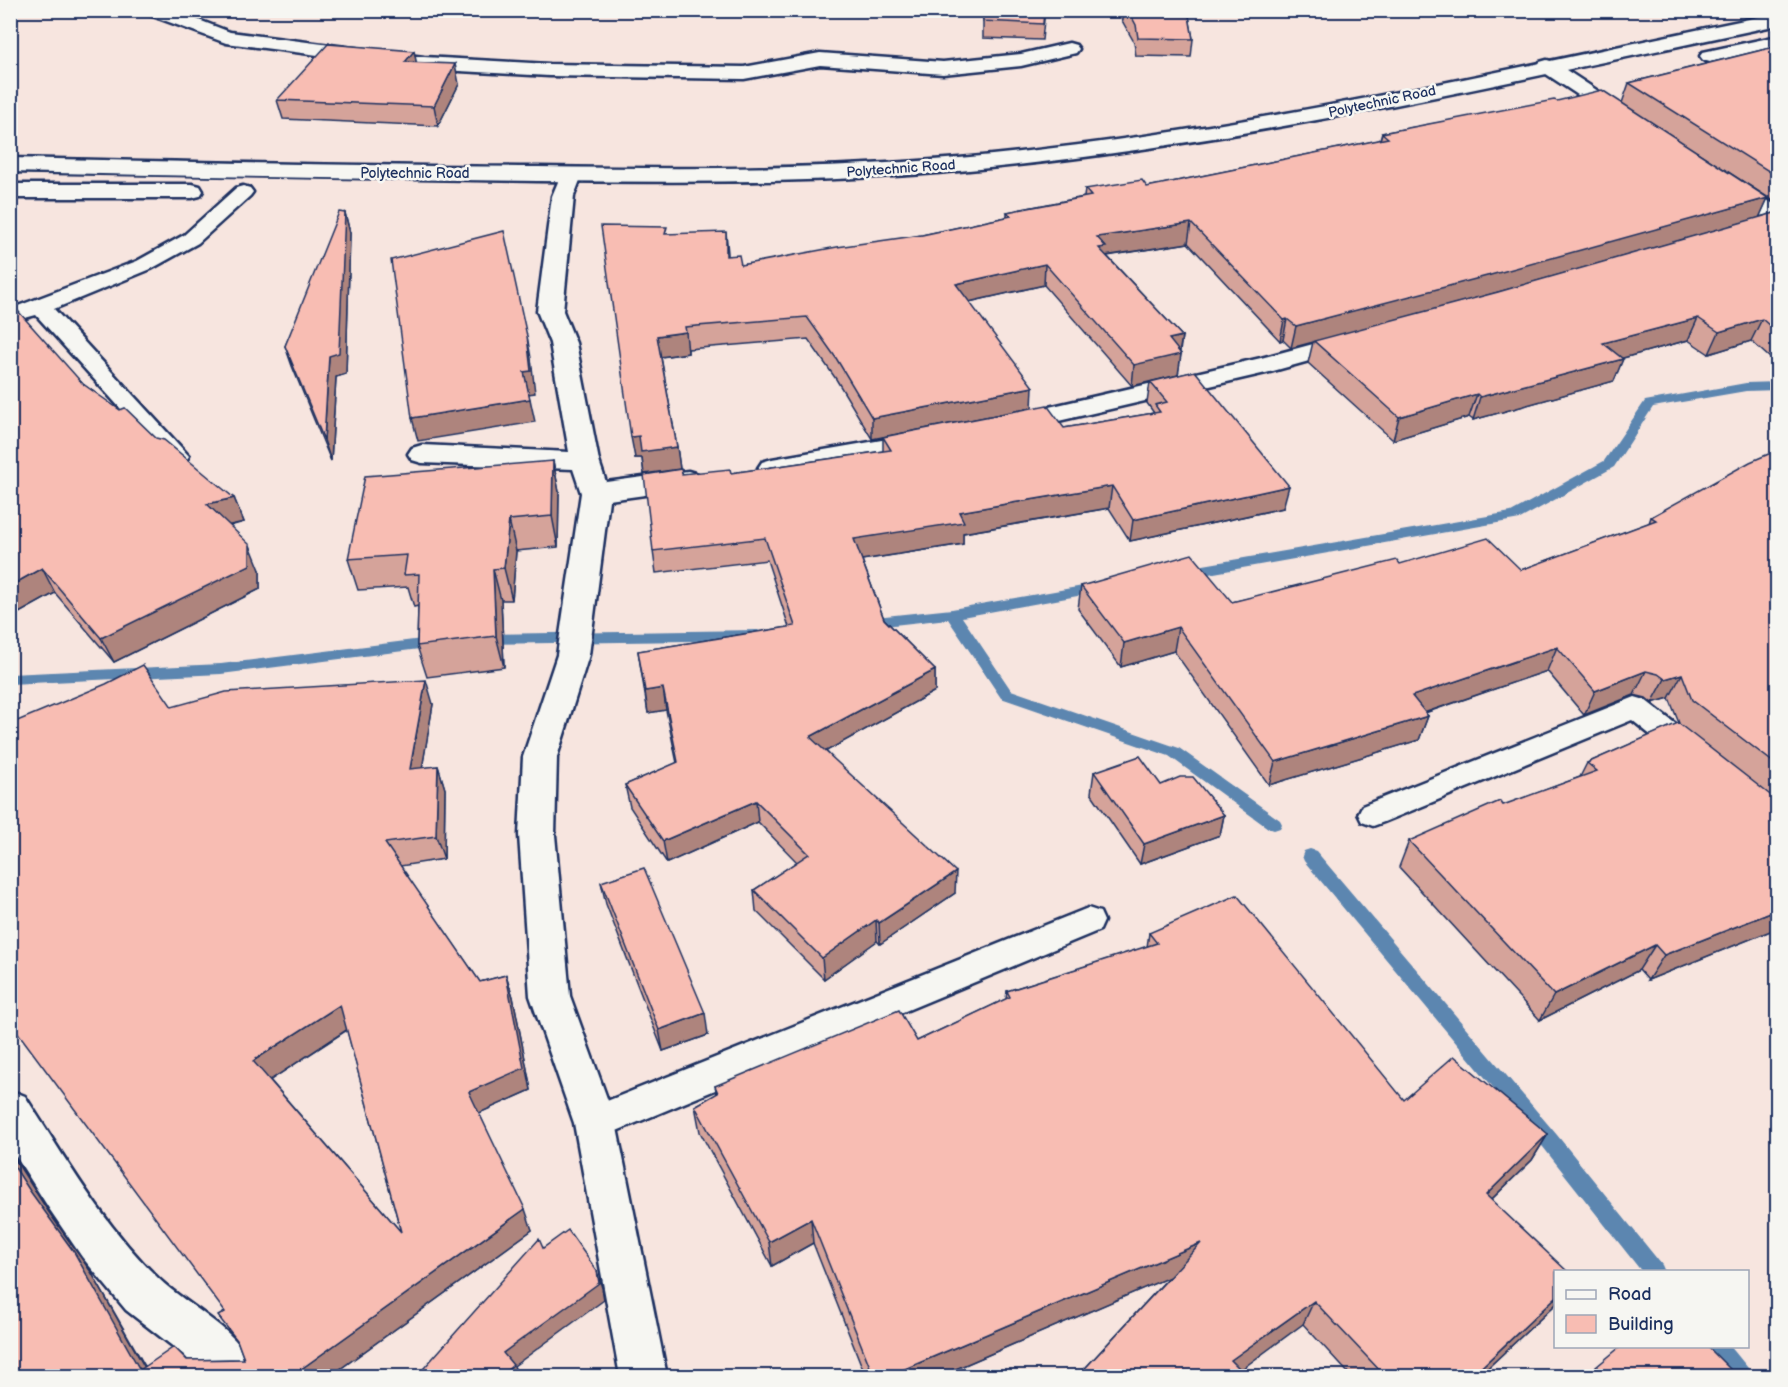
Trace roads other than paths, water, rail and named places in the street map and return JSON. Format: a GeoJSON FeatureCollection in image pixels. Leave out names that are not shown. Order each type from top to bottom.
{"type":"FeatureCollection","features":[{"type":"Feature","properties":{"kind":"street"},"geometry":{"type":"LineString","coordinates":[[154,10],[226,37],[424,63],[549,70],[744,73],[820,59],[943,68],[1021,60],[1069,49]]}},
{"type":"Feature","properties":{"kind":"street","name":"Polytechnic Road"},"geometry":{"type":"LineString","coordinates":[[10,165],[323,172],[565,190],[1045,156],[1287,121],[1778,19]]}},
{"type":"Feature","properties":{"kind":"street"},"geometry":{"type":"LineString","coordinates":[[1687,60],[1778,42]]}},
{"type":"Feature","properties":{"kind":"street"},"geometry":{"type":"LineString","coordinates":[[1547,66],[1641,128]]}},
{"type":"Feature","properties":{"kind":"street"},"geometry":{"type":"LineString","coordinates":[[1527,92],[1607,76]]}},
{"type":"Feature","properties":{"kind":"street"},"geometry":{"type":"LineString","coordinates":[[1709,173],[1770,223]]}},
{"type":"Feature","properties":{"kind":"street","name":"Polytechnic Road"},"geometry":{"type":"LineString","coordinates":[[801,194],[1015,180]]}},
{"type":"Feature","properties":{"kind":"street"},"geometry":{"type":"LineString","coordinates":[[565,190],[550,311],[564,343],[585,461],[596,493],[573,655],[540,758],[537,835],[550,996],[595,1123],[645,1377]]}},
{"type":"Feature","properties":{"kind":"street"},"geometry":{"type":"LineString","coordinates":[[10,191],[267,192]]}},
{"type":"Feature","properties":{"kind":"street","name":"Polytechnic Road"},"geometry":{"type":"LineString","coordinates":[[315,193],[362,193]]}},
{"type":"Feature","properties":{"kind":"street"},"geometry":{"type":"LineString","coordinates":[[623,196],[718,195]]}},
{"type":"Feature","properties":{"kind":"street"},"geometry":{"type":"LineString","coordinates":[[983,429],[1266,365],[1378,335]]}},
{"type":"Feature","properties":{"kind":"street"},"geometry":{"type":"LineString","coordinates":[[744,472],[949,435]]}},
{"type":"Feature","properties":{"kind":"street"},"geometry":{"type":"LineString","coordinates":[[422,454],[585,461]]}},
{"type":"Feature","properties":{"kind":"street"},"geometry":{"type":"LineString","coordinates":[[596,493],[710,477]]}},
{"type":"Feature","properties":{"kind":"street"},"geometry":{"type":"LineString","coordinates":[[10,1109],[85,1223],[142,1294],[200,1340],[234,1377]]}},
{"type":"Feature","properties":{"kind":"lane"},"geometry":{"type":"LineString","coordinates":[[10,316],[40,307],[144,265],[190,238],[243,192]]}},
{"type":"Feature","properties":{"kind":"lane"},"geometry":{"type":"LineString","coordinates":[[40,307],[177,456]]}},
{"type":"Feature","properties":{"kind":"lane"},"geometry":{"type":"LineString","coordinates":[[1373,814],[1635,706],[1715,771]]}},
{"type":"Feature","properties":{"kind":"lane"},"geometry":{"type":"LineString","coordinates":[[595,1123],[1088,921]]}},
{"type":"Feature","properties":{"kind":"waterway"},"geometry":{"type":"LineString","coordinates":[[1186,573],[1515,516],[1609,464],[1649,404],[1746,387],[1778,386]]}},
{"type":"Feature","properties":{"kind":"waterway"},"geometry":{"type":"LineString","coordinates":[[952,614],[1100,588]]}},
{"type":"Feature","properties":{"kind":"waterway"},"geometry":{"type":"LineString","coordinates":[[866,623],[952,614]]}},
{"type":"Feature","properties":{"kind":"waterway"},"geometry":{"type":"LineString","coordinates":[[952,614],[1006,694],[1174,752],[1274,824]]}},
{"type":"Feature","properties":{"kind":"waterway"},"geometry":{"type":"LineString","coordinates":[[482,639],[758,635]]}},
{"type":"Feature","properties":{"kind":"waterway"},"geometry":{"type":"LineString","coordinates":[[10,679],[221,669],[438,642]]}},
{"type":"Feature","properties":{"kind":"waterway"},"geometry":{"type":"LineString","coordinates":[[1310,856],[1550,1141],[1653,1270]]}},
{"type":"Feature","properties":{"kind":"waterway"},"geometry":{"type":"LineString","coordinates":[[1718,1348],[1740,1376]]}}]}
